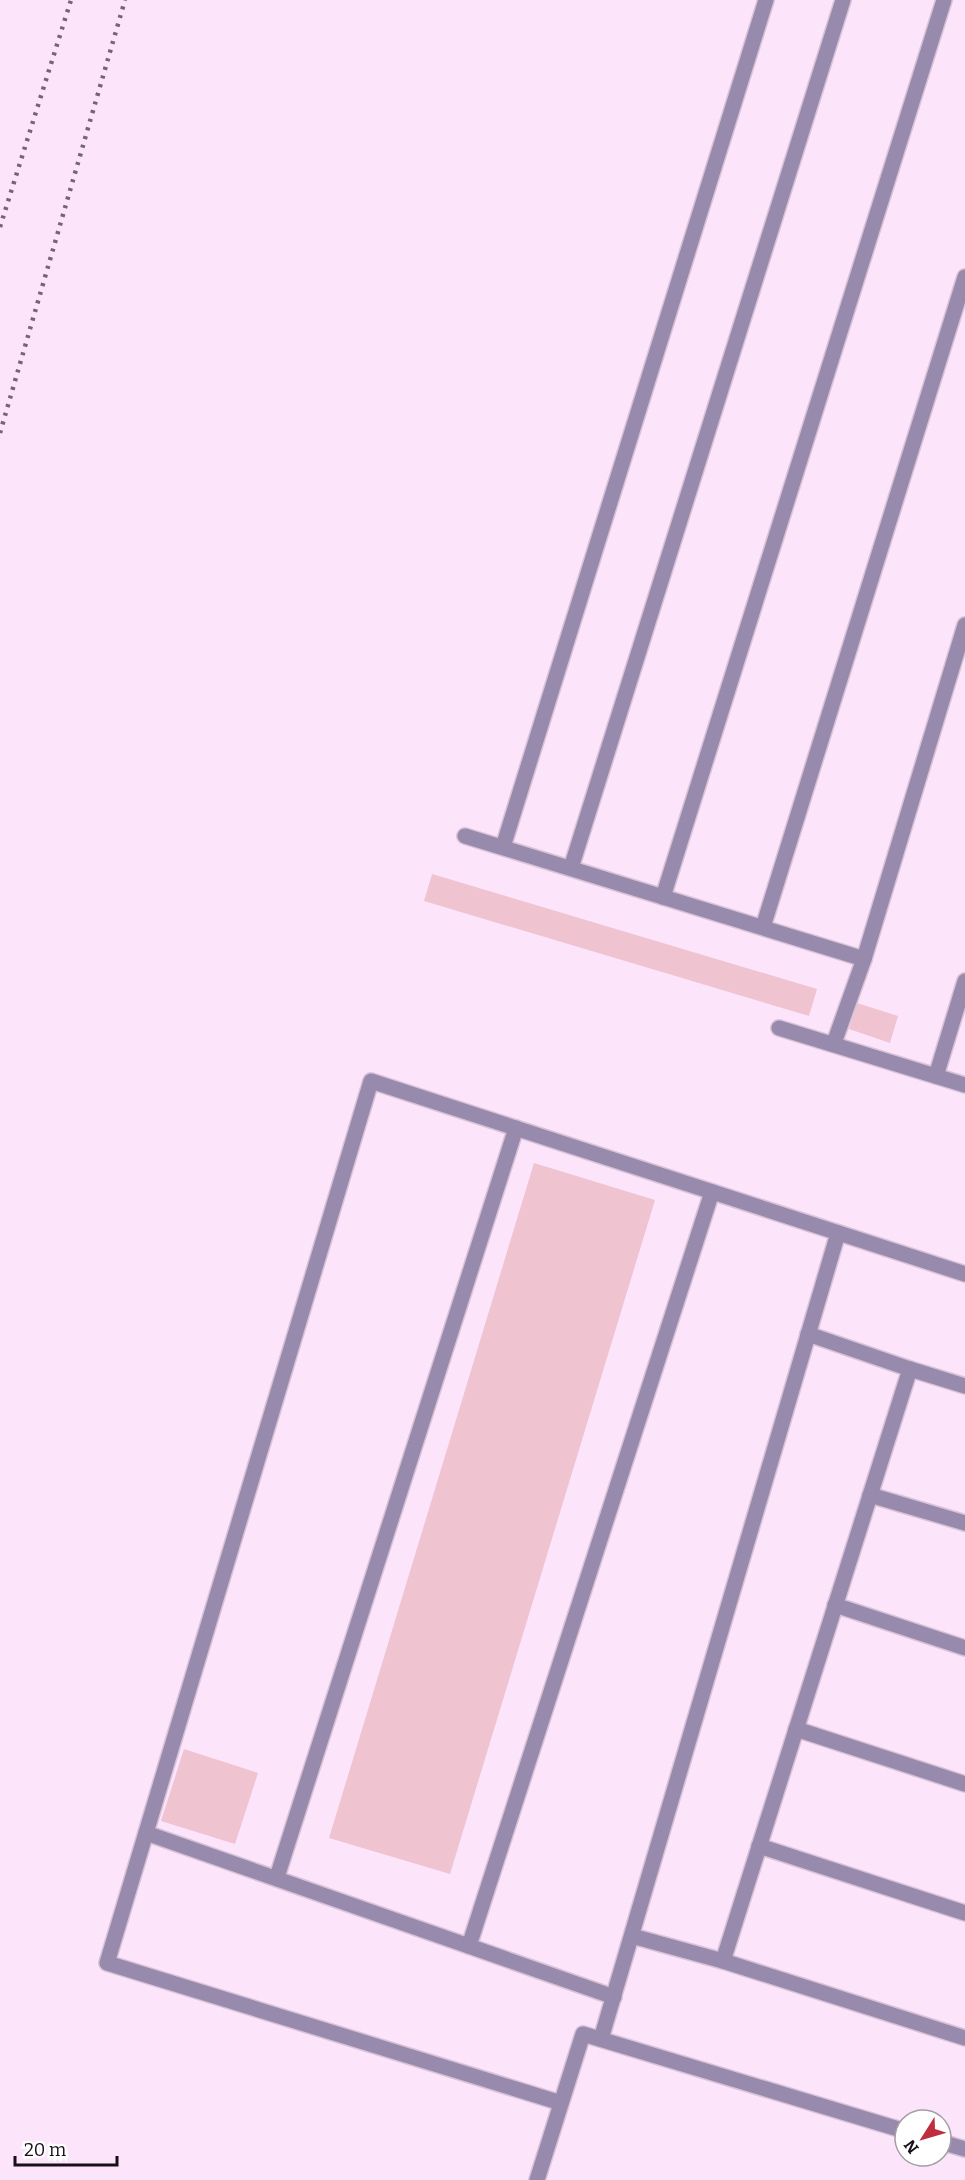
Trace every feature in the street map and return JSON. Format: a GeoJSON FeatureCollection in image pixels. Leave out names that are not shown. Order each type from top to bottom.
{"type":"FeatureCollection","features":[{"type":"Feature","properties":{"kind":"lane"},"geometry":{"type":"LineString","coordinates":[[503,847],[766,0]]}},
{"type":"Feature","properties":{"kind":"lane"},"geometry":{"type":"LineString","coordinates":[[571,868],[843,0]]}},
{"type":"Feature","properties":{"kind":"lane"},"geometry":{"type":"LineString","coordinates":[[663,897],[944,0]]}},
{"type":"Feature","properties":{"kind":"lane"},"geometry":{"type":"LineString","coordinates":[[763,927],[965,277]]}},
{"type":"Feature","properties":{"kind":"lane"},"geometry":{"type":"LineString","coordinates":[[834,1044],[864,959],[965,625]]}},
{"type":"Feature","properties":{"kind":"lane"},"geometry":{"type":"LineString","coordinates":[[465,836],[864,959]]}},
{"type":"Feature","properties":{"kind":"lane"},"geometry":{"type":"LineString","coordinates":[[936,1076],[965,981]]}},
{"type":"Feature","properties":{"kind":"lane"},"geometry":{"type":"LineString","coordinates":[[779,1028],[965,1085]]}},
{"type":"Feature","properties":{"kind":"lane"},"geometry":{"type":"LineString","coordinates":[[561,2103],[107,1963],[371,1082],[965,1274]]}},
{"type":"Feature","properties":{"kind":"lane"},"geometry":{"type":"LineString","coordinates":[[278,1877],[516,1128]]}},
{"type":"Feature","properties":{"kind":"lane"},"geometry":{"type":"LineString","coordinates":[[469,1946],[712,1192]]}},
{"type":"Feature","properties":{"kind":"lane"},"geometry":{"type":"LineString","coordinates":[[601,2039],[838,1233]]}},
{"type":"Feature","properties":{"kind":"lane"},"geometry":{"type":"LineString","coordinates":[[808,1334],[965,1386]]}},
{"type":"Feature","properties":{"kind":"lane"},"geometry":{"type":"LineString","coordinates":[[723,1961],[910,1369]]}},
{"type":"Feature","properties":{"kind":"lane"},"geometry":{"type":"LineString","coordinates":[[870,1495],[965,1523]]}},
{"type":"Feature","properties":{"kind":"lane"},"geometry":{"type":"LineString","coordinates":[[835,1605],[965,1648]]}},
{"type":"Feature","properties":{"kind":"lane"},"geometry":{"type":"LineString","coordinates":[[796,1729],[965,1784]]}},
{"type":"Feature","properties":{"kind":"lane"},"geometry":{"type":"LineString","coordinates":[[146,1833],[278,1877],[614,1997]]}},
{"type":"Feature","properties":{"kind":"lane"},"geometry":{"type":"LineString","coordinates":[[759,1846],[965,1913]]}},
{"type":"Feature","properties":{"kind":"lane"},"geometry":{"type":"LineString","coordinates":[[632,1936],[723,1961],[965,2038]]}},
{"type":"Feature","properties":{"kind":"lane"},"geometry":{"type":"LineString","coordinates":[[537,2180],[583,2034],[893,2127]]}},
{"type":"Feature","properties":{"kind":"building"},"geometry":{"type":"Polygon","coordinates":[[[432,874],[817,989],[809,1016],[424,901],[432,874]]]}},
{"type":"Feature","properties":{"kind":"building"},"geometry":{"type":"Polygon","coordinates":[[[857,1003],[898,1016],[890,1043],[849,1029],[857,1003]]]}},
{"type":"Feature","properties":{"kind":"building"},"geometry":{"type":"Polygon","coordinates":[[[534,1163],[655,1200],[450,1874],[329,1838],[534,1163]]]}},
{"type":"Feature","properties":{"kind":"building"},"geometry":{"type":"Polygon","coordinates":[[[184,1749],[258,1773],[235,1844],[161,1821],[184,1749]]]}},
{"type":"Feature","properties":{"kind":"railway"},"geometry":{"type":"LineString","coordinates":[[0,227],[71,0]]}},
{"type":"Feature","properties":{"kind":"railway"},"geometry":{"type":"LineString","coordinates":[[0,433],[125,0]]}}]}
